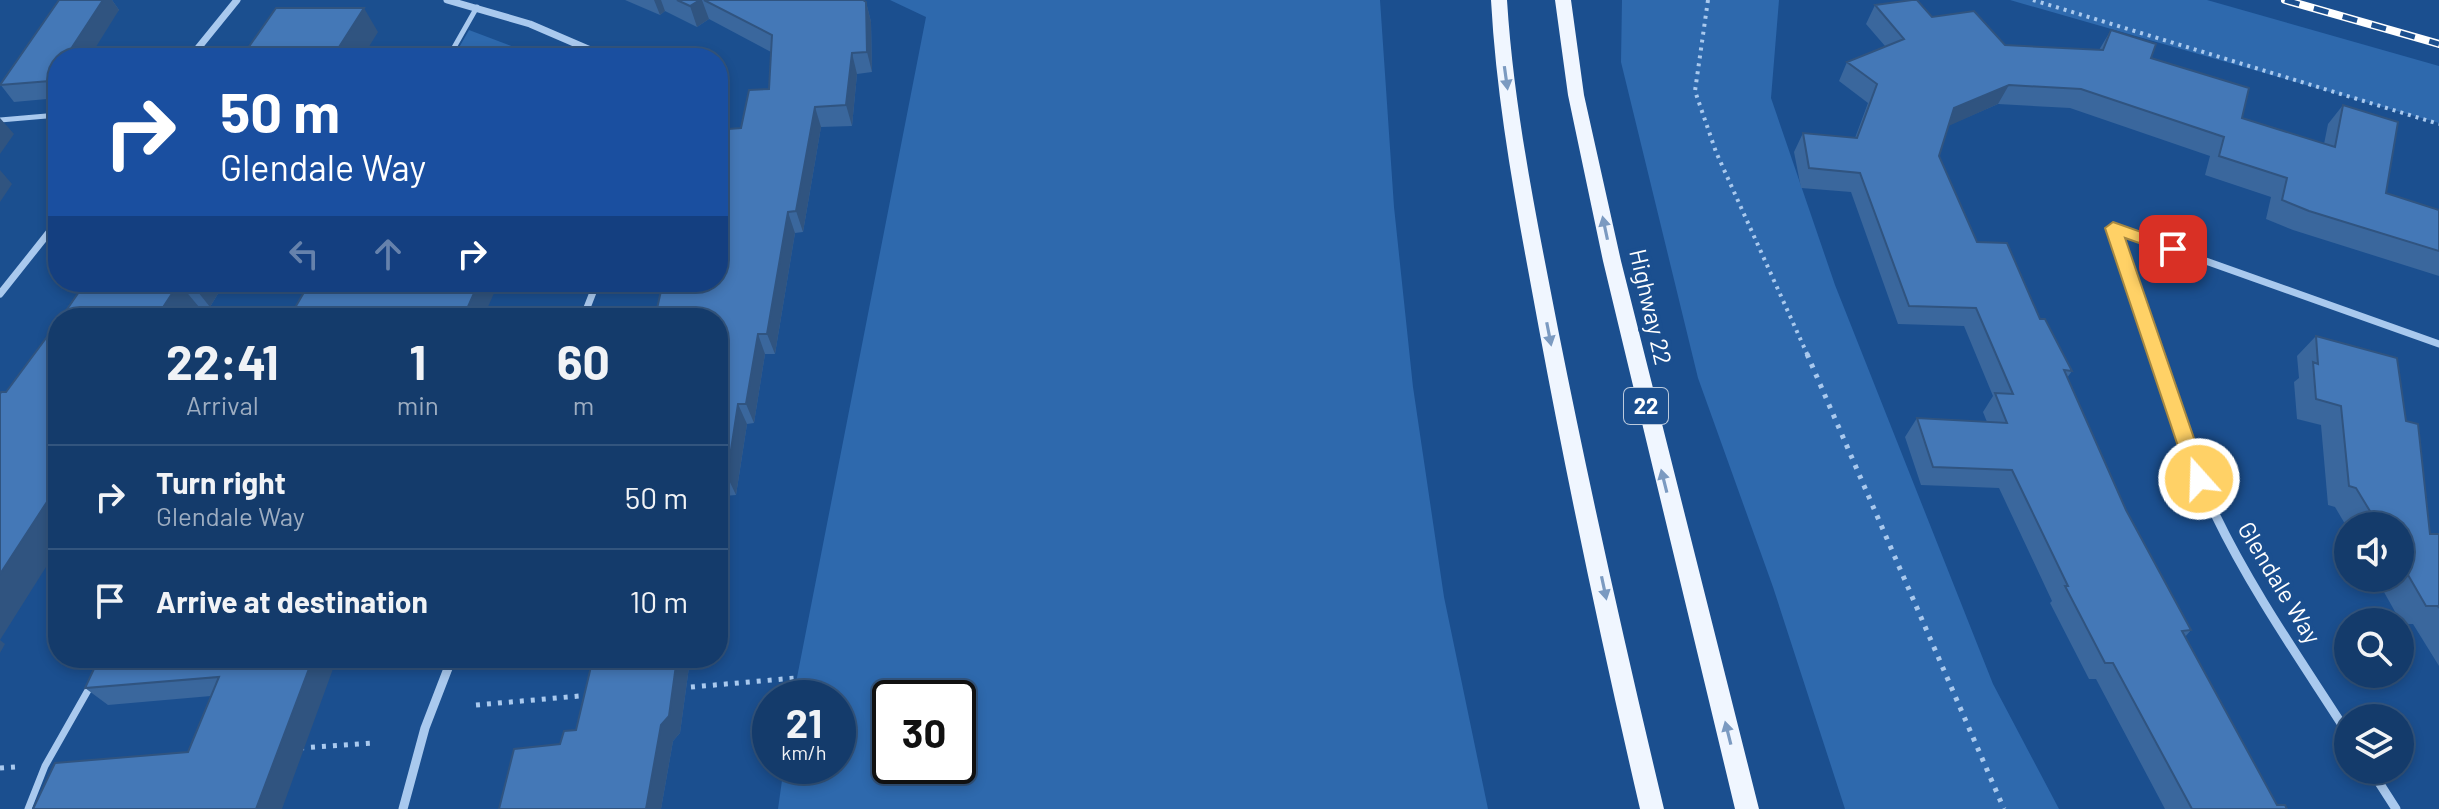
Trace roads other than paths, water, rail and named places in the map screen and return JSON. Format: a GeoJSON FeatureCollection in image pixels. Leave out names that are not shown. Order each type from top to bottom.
{"type":"FeatureCollection","features":[{"type":"Feature","properties":{"kind":"main road"},"geometry":{"type":"LineString","coordinates":[[1499,0],[1501,42],[1525,205],[1552,350],[1652,809]]}},
{"type":"Feature","properties":{"kind":"main road","name":"Highway 22"},"geometry":{"type":"LineString","coordinates":[[1563,0],[1576,95],[1612,261],[1747,809]]}},
{"type":"Feature","properties":{"kind":"street"},"geometry":{"type":"LineString","coordinates":[[198,48],[237,0]]}},
{"type":"Feature","properties":{"kind":"street"},"geometry":{"type":"LineString","coordinates":[[447,0],[477,7],[588,48]]}},
{"type":"Feature","properties":{"kind":"street","name":"Glendale Way"},"geometry":{"type":"LineString","coordinates":[[2334,712],[2250,578],[2199,479],[2113,228],[2439,344]]}},
{"type":"Feature","properties":{"kind":"street"},"geometry":{"type":"LineString","coordinates":[[0,294],[48,234]]}},
{"type":"Feature","properties":{"kind":"street"},"geometry":{"type":"LineString","coordinates":[[403,809],[425,728],[448,668]]}},
{"type":"Feature","properties":{"kind":"street"},"geometry":{"type":"LineString","coordinates":[[2380,784],[2396,809]]}},
{"type":"Feature","properties":{"kind":"lane"},"geometry":{"type":"LineString","coordinates":[[454,48],[477,7]]}},
{"type":"Feature","properties":{"kind":"lane"},"geometry":{"type":"LineString","coordinates":[[0,120],[48,116]]}},
{"type":"Feature","properties":{"kind":"lane"},"geometry":{"type":"LineString","coordinates":[[28,809],[45,766],[99,671]]}},
{"type":"Feature","properties":{"kind":"railway"},"geometry":{"type":"LineString","coordinates":[[2285,0],[2439,44]]}}]}
